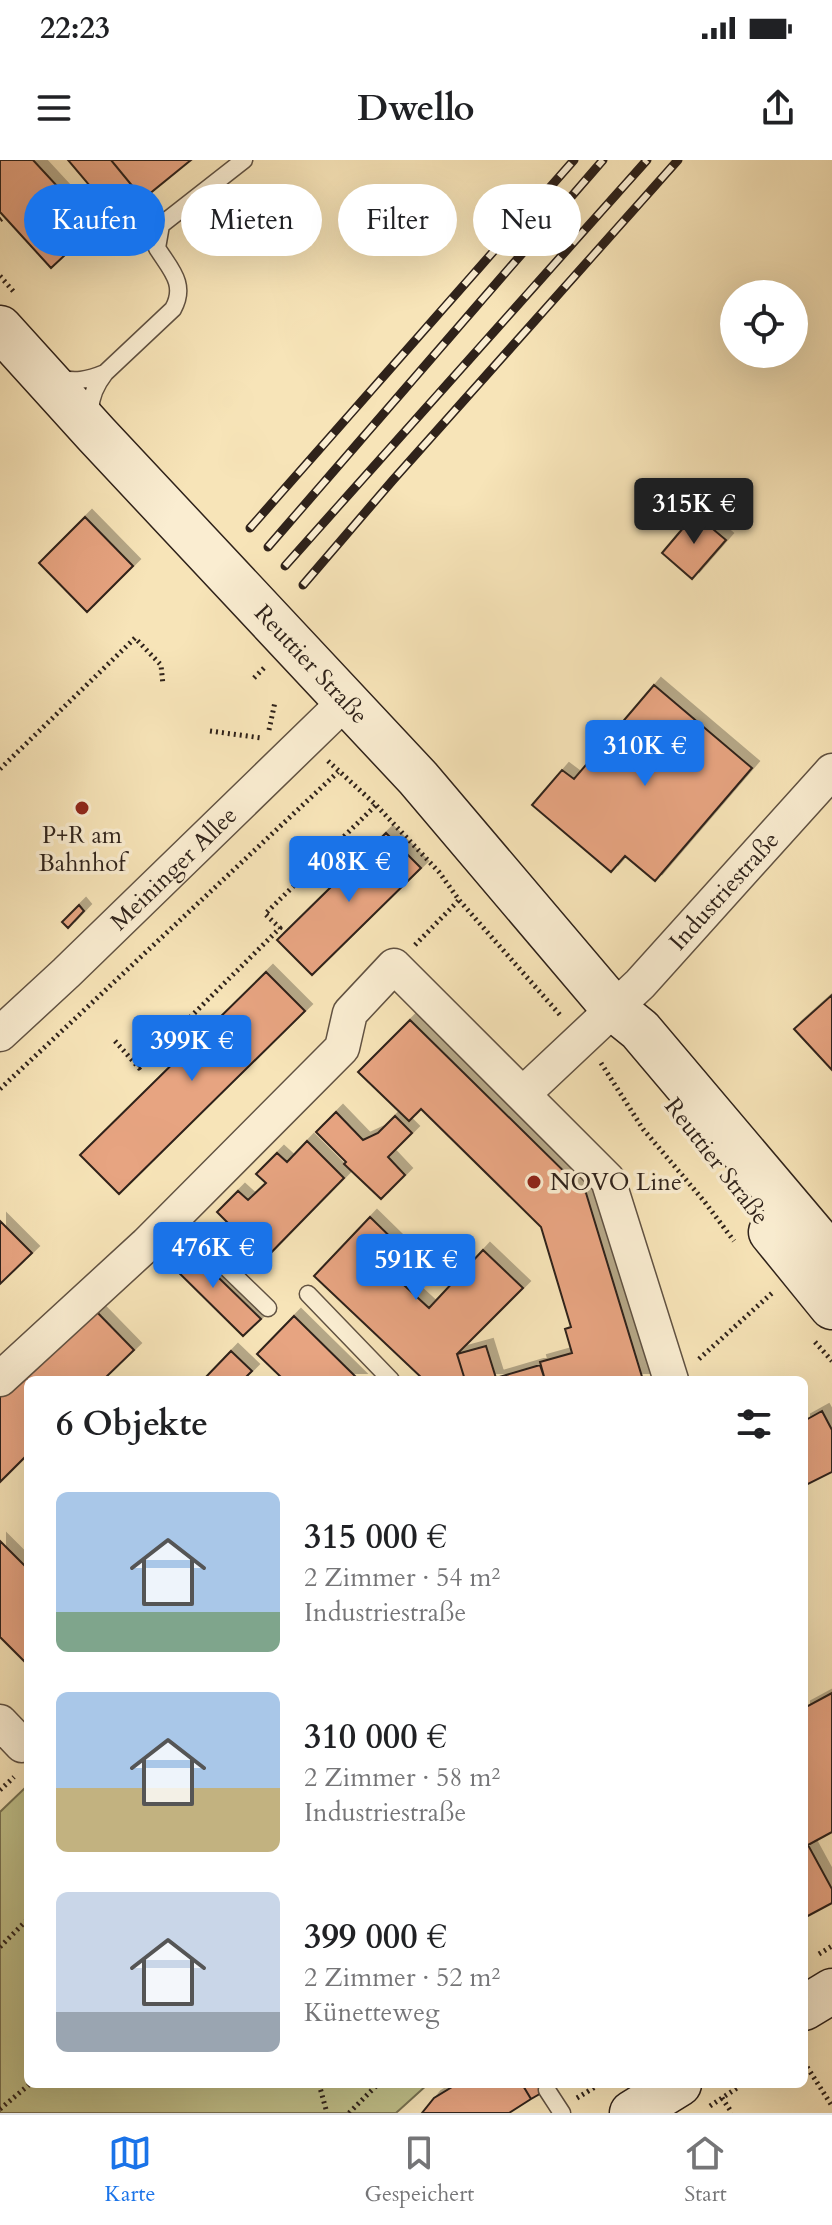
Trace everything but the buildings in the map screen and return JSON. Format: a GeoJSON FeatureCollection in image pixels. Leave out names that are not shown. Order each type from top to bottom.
{"type":"FeatureCollection","features":[{"type":"Feature","properties":{"kind":"main road","name":"Reuttier Straße"},"geometry":{"type":"LineString","coordinates":[[0,328],[418,778],[614,1009],[640,1030],[832,1257]]}},
{"type":"Feature","properties":{"kind":"main road","name":"Reuttier Straße"},"geometry":{"type":"LineString","coordinates":[[614,1009],[625,1042],[832,1307]]}},
{"type":"Feature","properties":{"kind":"main road"},"geometry":{"type":"LineString","coordinates":[[808,2006],[832,1991]]}},
{"type":"Feature","properties":{"kind":"main road"},"geometry":{"type":"LineString","coordinates":[[632,2113],[673,2088]]}},
{"type":"Feature","properties":{"kind":"street","name":"Meininger Allee"},"geometry":{"type":"LineString","coordinates":[[0,1034],[346,701]]}},
{"type":"Feature","properties":{"kind":"street","name":"Industriestraße"},"geometry":{"type":"LineString","coordinates":[[614,1009],[657,967],[832,771]]}},
{"type":"Feature","properties":{"kind":"street"},"geometry":{"type":"LineString","coordinates":[[0,1379],[174,1217],[342,1048],[350,1013],[394,966],[608,1180],[684,1370]]}},
{"type":"Feature","properties":{"kind":"street"},"geometry":{"type":"LineString","coordinates":[[523,1094],[614,1009]]}},
{"type":"Feature","properties":{"kind":"lane"},"geometry":{"type":"LineString","coordinates":[[96,434],[90,413],[97,383],[173,309],[179,299],[176,277],[157,248],[161,225],[244,160]]}},
{"type":"Feature","properties":{"kind":"lane"},"geometry":{"type":"LineString","coordinates":[[40,371],[76,382],[105,373]]}},
{"type":"Feature","properties":{"kind":"lane"},"geometry":{"type":"LineString","coordinates":[[174,1217],[268,1308]]}},
{"type":"Feature","properties":{"kind":"lane"},"geometry":{"type":"LineString","coordinates":[[308,1294],[387,1376]]}},
{"type":"Feature","properties":{"kind":"lane"},"geometry":{"type":"LineString","coordinates":[[547,2090],[562,2113]]}},
{"type":"Feature","properties":{"kind":"path"},"geometry":{"type":"LineString","coordinates":[[0,769],[135,638],[161,665],[163,685]]}},
{"type":"Feature","properties":{"kind":"path"},"geometry":{"type":"LineString","coordinates":[[210,731],[267,738],[275,702]]}},
{"type":"Feature","properties":{"kind":"path"},"geometry":{"type":"LineString","coordinates":[[308,739],[439,872],[459,900],[582,1040],[601,1063],[643,1129],[738,1247]]}},
{"type":"Feature","properties":{"kind":"path"},"geometry":{"type":"LineString","coordinates":[[0,1089],[338,772]]}},
{"type":"Feature","properties":{"kind":"path"},"geometry":{"type":"LineString","coordinates":[[115,1041],[139,1068],[280,928],[265,914],[376,805]]}},
{"type":"Feature","properties":{"kind":"path"},"geometry":{"type":"LineString","coordinates":[[235,851],[245,859]]}},
{"type":"Feature","properties":{"kind":"path"},"geometry":{"type":"LineString","coordinates":[[394,966],[459,900]]}},
{"type":"Feature","properties":{"kind":"path"},"geometry":{"type":"LineString","coordinates":[[684,1370],[772,1292],[764,1281]]}},
{"type":"Feature","properties":{"kind":"path"},"geometry":{"type":"LineString","coordinates":[[0,1947],[24,1923]]}},
{"type":"Feature","properties":{"kind":"path"},"geometry":{"type":"LineString","coordinates":[[808,2069],[832,2108],[827,2113]]}},
{"type":"Feature","properties":{"kind":"path"},"geometry":{"type":"LineString","coordinates":[[0,2109],[25,2088]]}},
{"type":"Feature","properties":{"kind":"path"},"geometry":{"type":"LineString","coordinates":[[320,2088],[327,2113]]}},
{"type":"Feature","properties":{"kind":"path"},"geometry":{"type":"LineString","coordinates":[[349,2113],[374,2088]]}},
{"type":"Feature","properties":{"kind":"path"},"geometry":{"type":"LineString","coordinates":[[699,2113],[737,2088]]}},
{"type":"Feature","properties":{"kind":"path"},"geometry":{"type":"LineString","coordinates":[[722,2098],[732,2113]]}},
{"type":"Feature","properties":{"kind":"green space"},"geometry":{"type":"Polygon","coordinates":[[[24,1789],[24,2088],[424,2088],[396,2113],[0,2113],[0,1812],[24,1789]]]}},
{"type":"Feature","properties":{"kind":"railway"},"geometry":{"type":"LineString","coordinates":[[250,528],[574,160]]}},
{"type":"Feature","properties":{"kind":"railway"},"geometry":{"type":"LineString","coordinates":[[268,547],[603,160]]}},
{"type":"Feature","properties":{"kind":"railway"},"geometry":{"type":"LineString","coordinates":[[285,566],[647,160]]}},
{"type":"Feature","properties":{"kind":"railway"},"geometry":{"type":"LineString","coordinates":[[303,585],[678,160]]}},
{"type":"Feature","properties":{"kind":"place","name":"P+R am Bahnhof"},"geometry":{"type":"Point","coordinates":[82,808]}},
{"type":"Feature","properties":{"kind":"place","name":"NOVO Line"},"geometry":{"type":"Point","coordinates":[534,1182]}}]}
